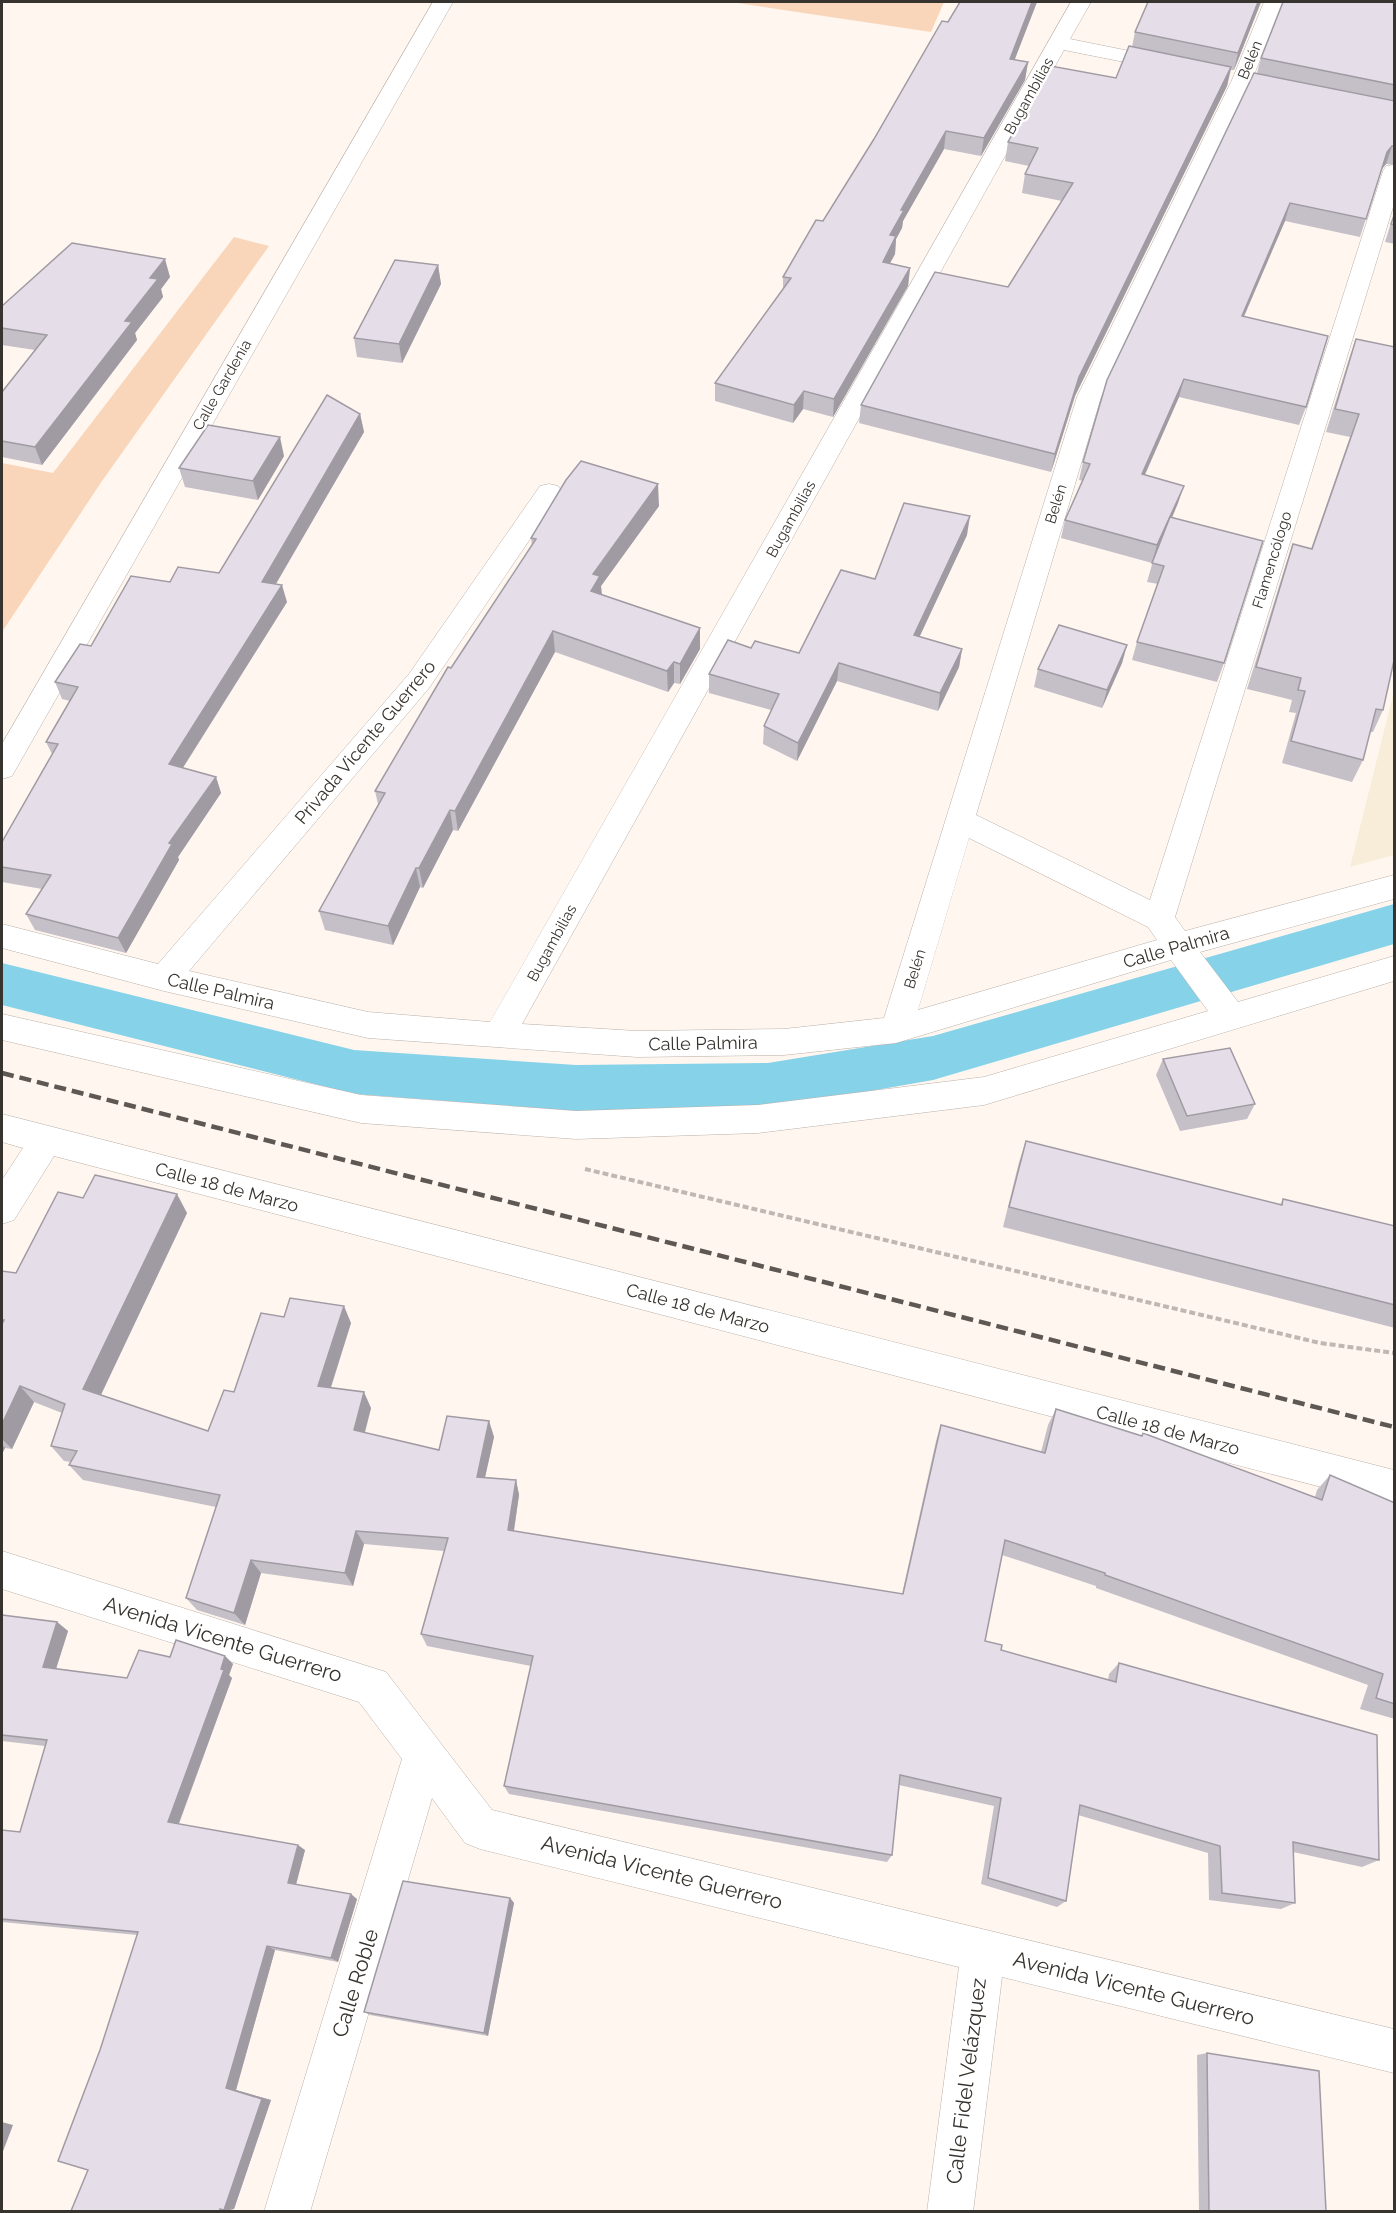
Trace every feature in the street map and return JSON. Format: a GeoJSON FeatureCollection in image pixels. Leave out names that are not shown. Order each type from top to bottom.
{"type":"FeatureCollection","features":[{"type":"Feature","properties":{"kind":"street","name":"Calle Gardenia"},"geometry":{"type":"LineString","coordinates":[[2,768],[443,2]]}},
{"type":"Feature","properties":{"kind":"street","name":"Bugambilias"},"geometry":{"type":"LineString","coordinates":[[499,1036],[1081,2]]}},
{"type":"Feature","properties":{"kind":"street","name":"Belén"},"geometry":{"type":"LineString","coordinates":[[897,1030],[1089,397],[1242,80],[1273,2]]}},
{"type":"Feature","properties":{"kind":"street"},"geometry":{"type":"LineString","coordinates":[[1059,43],[1185,69]]}},
{"type":"Feature","properties":{"kind":"street","name":"Flamencólogo"},"geometry":{"type":"LineString","coordinates":[[1159,918],[1395,171]]}},
{"type":"Feature","properties":{"kind":"street","name":"Privada Vicente Guerrero"},"geometry":{"type":"LineString","coordinates":[[164,978],[419,681],[549,492]]}},
{"type":"Feature","properties":{"kind":"street"},"geometry":{"type":"LineString","coordinates":[[960,820],[1159,918],[1226,1011]]}},
{"type":"Feature","properties":{"kind":"street","name":"Calle Palmira"},"geometry":{"type":"LineString","coordinates":[[2,936],[164,978],[368,1025],[637,1044],[784,1042],[897,1030],[1177,946],[1395,887]]}},
{"type":"Feature","properties":{"kind":"street"},"geometry":{"type":"LineString","coordinates":[[2,1027],[361,1109],[576,1125],[758,1119],[984,1091],[1226,1011],[1395,969]]}},
{"type":"Feature","properties":{"kind":"street","name":"Calle 18 de Marzo"},"geometry":{"type":"LineString","coordinates":[[2,1128],[1395,1488]]}},
{"type":"Feature","properties":{"kind":"street"},"geometry":{"type":"LineString","coordinates":[[2,1209],[46,1140]]}},
{"type":"Feature","properties":{"kind":"street","name":"Avenida Vicente Guerrero"},"geometry":{"type":"LineString","coordinates":[[2,1570],[372,1686],[480,1828],[1395,2052]]}},
{"type":"Feature","properties":{"kind":"street","name":"Calle Roble"},"geometry":{"type":"LineString","coordinates":[[287,2211],[424,1754]]}},
{"type":"Feature","properties":{"kind":"street","name":"Calle Fidel Velázquez"},"geometry":{"type":"LineString","coordinates":[[950,2211],[983,1951]]}},
{"type":"Feature","properties":{"kind":"path"},"geometry":{"type":"LineString","coordinates":[[576,1167],[1320,1343],[1395,1353]]}},
{"type":"Feature","properties":{"kind":"shaded area"},"geometry":{"type":"Polygon","coordinates":[[[731,2],[944,2],[931,32],[731,2]]]}},
{"type":"Feature","properties":{"kind":"shaded area"},"geometry":{"type":"Polygon","coordinates":[[[234,237],[269,246],[102,481],[2,632],[2,463],[53,473],[234,237]]]}},
{"type":"Feature","properties":{"kind":"shaded area"},"geometry":{"type":"Polygon","coordinates":[[[1394,691],[1394,855],[1350,867],[1394,691]]]}},
{"type":"Feature","properties":{"kind":"building"},"geometry":{"type":"Polygon","coordinates":[[[960,2],[1032,2],[1010,59],[1028,62],[984,138],[946,131],[901,210],[904,210],[890,235],[896,236],[883,262],[910,268],[834,399],[804,391],[794,405],[715,383],[791,278],[783,277],[816,220],[823,221],[874,139],[942,21],[948,22],[960,2]]]}},
{"type":"Feature","properties":{"kind":"building"},"geometry":{"type":"Polygon","coordinates":[[[1148,2],[1258,2],[1238,53],[1135,32],[1148,2]]]}},
{"type":"Feature","properties":{"kind":"building"},"geometry":{"type":"Polygon","coordinates":[[[1283,2],[1395,2],[1395,85],[1261,58],[1283,2]]]}},
{"type":"Feature","properties":{"kind":"building"},"geometry":{"type":"Polygon","coordinates":[[[1129,46],[1231,67],[1079,377],[1055,454],[861,405],[935,272],[1008,287],[1073,183],[1025,174],[1038,148],[1008,142],[1051,66],[1116,78],[1129,46]]]}},
{"type":"Feature","properties":{"kind":"building"},"geometry":{"type":"Polygon","coordinates":[[[1254,73],[1395,101],[1395,146],[1387,152],[1366,219],[1290,203],[1242,316],[1328,336],[1306,407],[1184,379],[1142,474],[1184,486],[1157,545],[1065,520],[1090,464],[1083,462],[1107,380],[1254,73]]]}},
{"type":"Feature","properties":{"kind":"building"},"geometry":{"type":"Polygon","coordinates":[[[1395,213],[1395,225],[1391,224],[1395,213]]]}},
{"type":"Feature","properties":{"kind":"building"},"geometry":{"type":"Polygon","coordinates":[[[72,243],[165,259],[150,278],[158,279],[125,321],[132,322],[35,447],[2,441],[2,392],[47,335],[2,328],[2,306],[72,243]]]}},
{"type":"Feature","properties":{"kind":"building"},"geometry":{"type":"Polygon","coordinates":[[[395,260],[438,265],[399,344],[354,338],[395,260]]]}},
{"type":"Feature","properties":{"kind":"building"},"geometry":{"type":"Polygon","coordinates":[[[1356,339],[1395,347],[1395,656],[1383,710],[1376,709],[1363,760],[1291,741],[1305,691],[1298,690],[1301,678],[1256,667],[1293,544],[1312,549],[1359,414],[1335,409],[1356,339]]]}},
{"type":"Feature","properties":{"kind":"building"},"geometry":{"type":"Polygon","coordinates":[[[327,395],[360,414],[262,582],[282,585],[169,764],[216,777],[169,843],[172,844],[118,938],[26,914],[51,875],[2,867],[2,842],[58,744],[46,742],[78,687],[55,682],[80,644],[91,646],[131,576],[170,582],[178,567],[219,573],[327,395]]]}},
{"type":"Feature","properties":{"kind":"building"},"geometry":{"type":"Polygon","coordinates":[[[208,425],[280,437],[253,481],[179,468],[208,425]]]}},
{"type":"Feature","properties":{"kind":"building"},"geometry":{"type":"Polygon","coordinates":[[[581,461],[658,484],[593,574],[600,576],[591,591],[700,628],[680,664],[674,662],[667,671],[553,631],[455,811],[450,810],[419,868],[416,868],[388,926],[319,911],[385,793],[375,791],[448,667],[451,668],[536,539],[531,538],[566,480],[581,461]]]}},
{"type":"Feature","properties":{"kind":"building"},"geometry":{"type":"Polygon","coordinates":[[[904,503],[970,516],[914,635],[962,649],[940,693],[839,663],[798,743],[764,726],[779,694],[709,674],[728,640],[751,648],[755,641],[799,653],[841,570],[875,579],[904,503]]]}},
{"type":"Feature","properties":{"kind":"building"},"geometry":{"type":"Polygon","coordinates":[[[1170,517],[1263,541],[1224,663],[1137,642],[1164,566],[1152,563],[1170,517]]]}},
{"type":"Feature","properties":{"kind":"building"},"geometry":{"type":"Polygon","coordinates":[[[1059,625],[1127,645],[1107,690],[1038,669],[1059,625]]]}},
{"type":"Feature","properties":{"kind":"building"},"geometry":{"type":"Polygon","coordinates":[[[1230,1048],[1255,1104],[1187,1116],[1163,1059],[1230,1048]]]}},
{"type":"Feature","properties":{"kind":"building"},"geometry":{"type":"Polygon","coordinates":[[[1026,1141],[1282,1205],[1283,1199],[1395,1226],[1395,1305],[1009,1207],[1026,1141]]]}},
{"type":"Feature","properties":{"kind":"building"},"geometry":{"type":"Polygon","coordinates":[[[95,1175],[177,1194],[83,1389],[208,1431],[224,1390],[234,1392],[261,1313],[284,1317],[290,1298],[344,1306],[318,1386],[364,1392],[354,1430],[439,1450],[447,1416],[489,1421],[477,1477],[516,1480],[508,1530],[903,1594],[941,1425],[1045,1453],[1056,1409],[1142,1436],[1143,1433],[1322,1500],[1330,1475],[1395,1503],[1395,1704],[1376,1698],[1383,1674],[1105,1575],[1105,1573],[1005,1540],[985,1641],[1002,1645],[1001,1650],[1116,1682],[1119,1663],[1377,1735],[1379,1860],[1293,1842],[1295,1903],[1222,1893],[1220,1846],[1080,1805],[1066,1901],[988,1878],[1001,1798],[900,1775],[892,1855],[504,1786],[533,1656],[421,1634],[448,1538],[356,1531],[345,1573],[251,1560],[234,1613],[186,1598],[220,1495],[69,1465],[77,1451],[51,1446],[65,1404],[20,1386],[2,1424],[2,1324],[4,1320],[2,1320],[2,1271],[16,1273],[58,1192],[83,1198],[95,1175]]]}},
{"type":"Feature","properties":{"kind":"building"},"geometry":{"type":"Polygon","coordinates":[[[2,1615],[57,1622],[43,1667],[127,1678],[139,1650],[170,1657],[176,1640],[225,1656],[221,1669],[224,1670],[168,1822],[298,1845],[288,1883],[351,1894],[331,1958],[267,1946],[226,2088],[262,2099],[224,2210],[71,2211],[88,2170],[58,2161],[100,2050],[138,1932],[2,1919],[2,1830],[20,1832],[47,1740],[2,1735],[2,1615]]]}},
{"type":"Feature","properties":{"kind":"building"},"geometry":{"type":"Polygon","coordinates":[[[403,1881],[510,1898],[484,2033],[364,2012],[403,1881]]]}},
{"type":"Feature","properties":{"kind":"building"},"geometry":{"type":"Polygon","coordinates":[[[1207,2053],[1319,2071],[1326,2211],[1209,2211],[1207,2053]]]}},
{"type":"Feature","properties":{"kind":"waterway"},"geometry":{"type":"LineString","coordinates":[[2,984],[354,1072],[576,1088],[768,1086],[933,1058],[1394,924]]}},
{"type":"Feature","properties":{"kind":"railway"},"geometry":{"type":"LineString","coordinates":[[2,1073],[1394,1427]]}}]}
